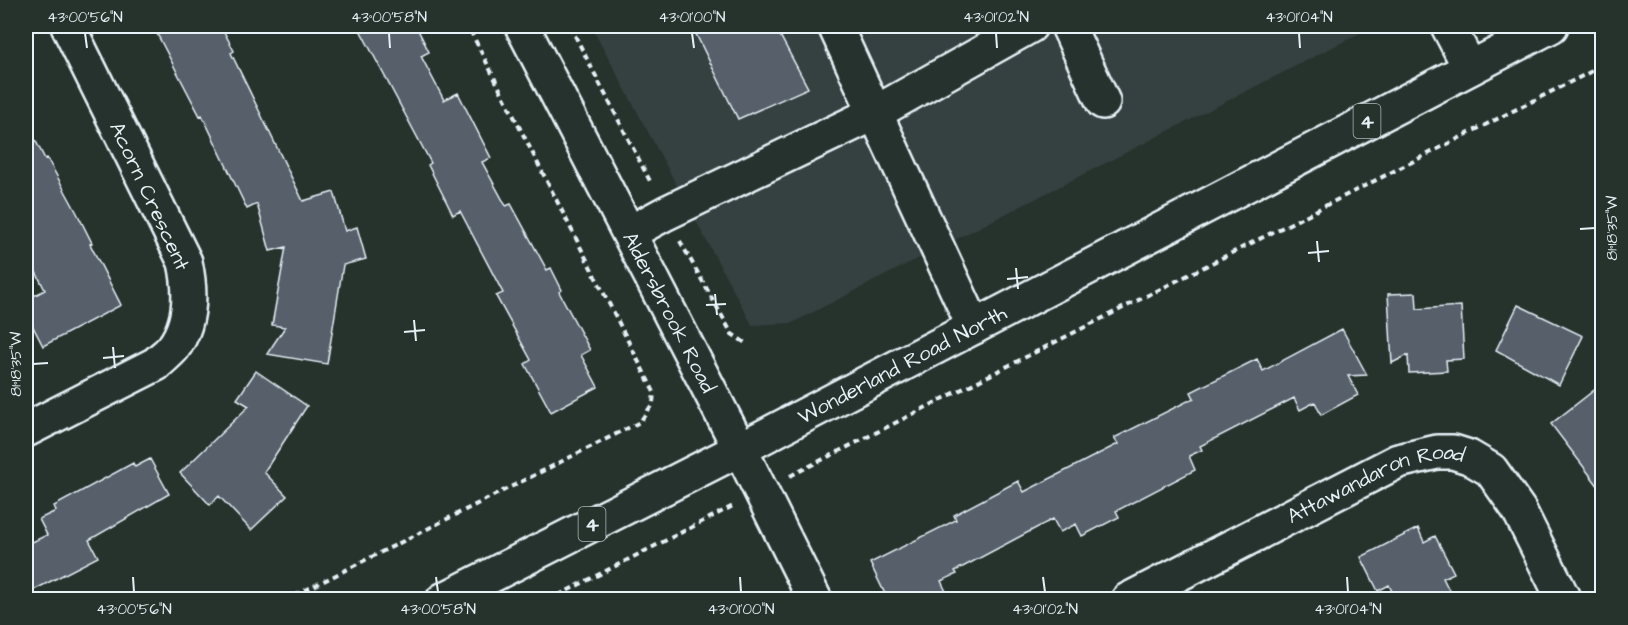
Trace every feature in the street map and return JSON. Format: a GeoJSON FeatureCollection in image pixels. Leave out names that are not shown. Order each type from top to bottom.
{"type":"FeatureCollection","features":[{"type":"Feature","properties":{"kind":"street","name":"Acorn Crescent"},"geometry":{"type":"LineString","coordinates":[[26,430],[156,364],[174,347],[186,320],[189,305],[190,285],[185,262],[68,26]]}},
{"type":"Feature","properties":{"kind":"street","name":"Aldersbrook Road"},"geometry":{"type":"LineString","coordinates":[[522,26],[762,492],[815,600]]}},
{"type":"Feature","properties":{"kind":"street"},"geometry":{"type":"LineString","coordinates":[[835,26],[974,327]]}},
{"type":"Feature","properties":{"kind":"street"},"geometry":{"type":"LineString","coordinates":[[629,233],[875,113],[1030,26]]}},
{"type":"Feature","properties":{"kind":"street"},"geometry":{"type":"LineString","coordinates":[[1068,26],[1103,102]]}},
{"type":"Feature","properties":{"kind":"street"},"geometry":{"type":"LineString","coordinates":[[1448,26],[1470,68]]}},
{"type":"Feature","properties":{"kind":"street","name":"Wonderland Road North"},"geometry":{"type":"LineString","coordinates":[[443,600],[740,449],[1551,26]]}},
{"type":"Feature","properties":{"kind":"street","name":"Attawandaron Road"},"geometry":{"type":"LineString","coordinates":[[1128,600],[1398,461],[1437,452],[1469,457],[1491,470],[1520,510],[1564,600]]}},
{"type":"Feature","properties":{"kind":"path"},"geometry":{"type":"LineString","coordinates":[[286,600],[640,422],[653,403],[654,392],[468,26]]}},
{"type":"Feature","properties":{"kind":"path"},"geometry":{"type":"LineString","coordinates":[[549,600],[970,384],[1602,66]]}},
{"type":"Feature","properties":{"kind":"shaded area"},"geometry":{"type":"Polygon","coordinates":[[[591,26],[1374,26],[792,323],[752,325],[591,26]]]}},
{"type":"Feature","properties":{"kind":"building"},"geometry":{"type":"Polygon","coordinates":[[[153,26],[221,26],[234,51],[231,53],[303,201],[334,192],[345,231],[357,227],[366,259],[343,265],[327,364],[267,354],[285,327],[272,325],[286,247],[270,251],[257,204],[247,209],[202,115],[200,116],[153,26]]]}},
{"type":"Feature","properties":{"kind":"building"},"geometry":{"type":"Polygon","coordinates":[[[358,26],[416,26],[429,52],[421,56],[444,100],[458,93],[491,158],[482,162],[506,206],[511,204],[547,270],[551,268],[562,290],[559,292],[590,350],[581,355],[598,387],[551,412],[525,364],[531,360],[496,296],[503,293],[460,211],[453,215],[428,165],[431,163],[358,26]]]}},
{"type":"Feature","properties":{"kind":"building"},"geometry":{"type":"Polygon","coordinates":[[[692,26],[775,26],[808,88],[738,119],[692,26]]]}},
{"type":"Feature","properties":{"kind":"building"},"geometry":{"type":"Polygon","coordinates":[[[26,122],[77,213],[121,305],[43,346],[26,313],[26,300],[45,290],[26,252],[26,122]]]}},
{"type":"Feature","properties":{"kind":"building"},"geometry":{"type":"Polygon","coordinates":[[[1416,293],[1417,309],[1461,306],[1464,359],[1446,360],[1447,371],[1409,373],[1408,355],[1392,363],[1388,294],[1416,293]]]}},
{"type":"Feature","properties":{"kind":"building"},"geometry":{"type":"Polygon","coordinates":[[[1518,305],[1583,336],[1559,385],[1496,350],[1518,305]]]}},
{"type":"Feature","properties":{"kind":"building"},"geometry":{"type":"Polygon","coordinates":[[[1342,329],[1367,375],[1348,376],[1358,395],[1321,415],[1315,402],[1300,410],[1294,398],[1200,446],[1202,450],[1189,456],[1195,470],[1116,511],[1119,517],[1082,536],[1076,524],[1060,532],[1053,519],[955,571],[957,574],[941,581],[950,600],[888,600],[870,563],[956,520],[954,515],[1018,481],[1024,492],[1118,444],[1114,438],[1194,398],[1191,392],[1257,359],[1263,371],[1342,329]]]}},
{"type":"Feature","properties":{"kind":"building"},"geometry":{"type":"Polygon","coordinates":[[[256,371],[307,406],[264,472],[287,496],[251,530],[219,496],[210,505],[180,473],[249,406],[237,399],[256,371]]]}},
{"type":"Feature","properties":{"kind":"building"},"geometry":{"type":"Polygon","coordinates":[[[1602,384],[1602,491],[1551,424],[1602,384]]]}},
{"type":"Feature","properties":{"kind":"building"},"geometry":{"type":"Polygon","coordinates":[[[150,459],[169,494],[89,540],[98,557],[26,594],[26,545],[47,535],[39,519],[56,511],[54,506],[133,463],[135,467],[150,459]]]}},
{"type":"Feature","properties":{"kind":"building"},"geometry":{"type":"Polygon","coordinates":[[[1418,528],[1424,542],[1435,536],[1454,573],[1443,578],[1454,600],[1396,600],[1389,585],[1378,591],[1361,557],[1418,528]]]}}]}
